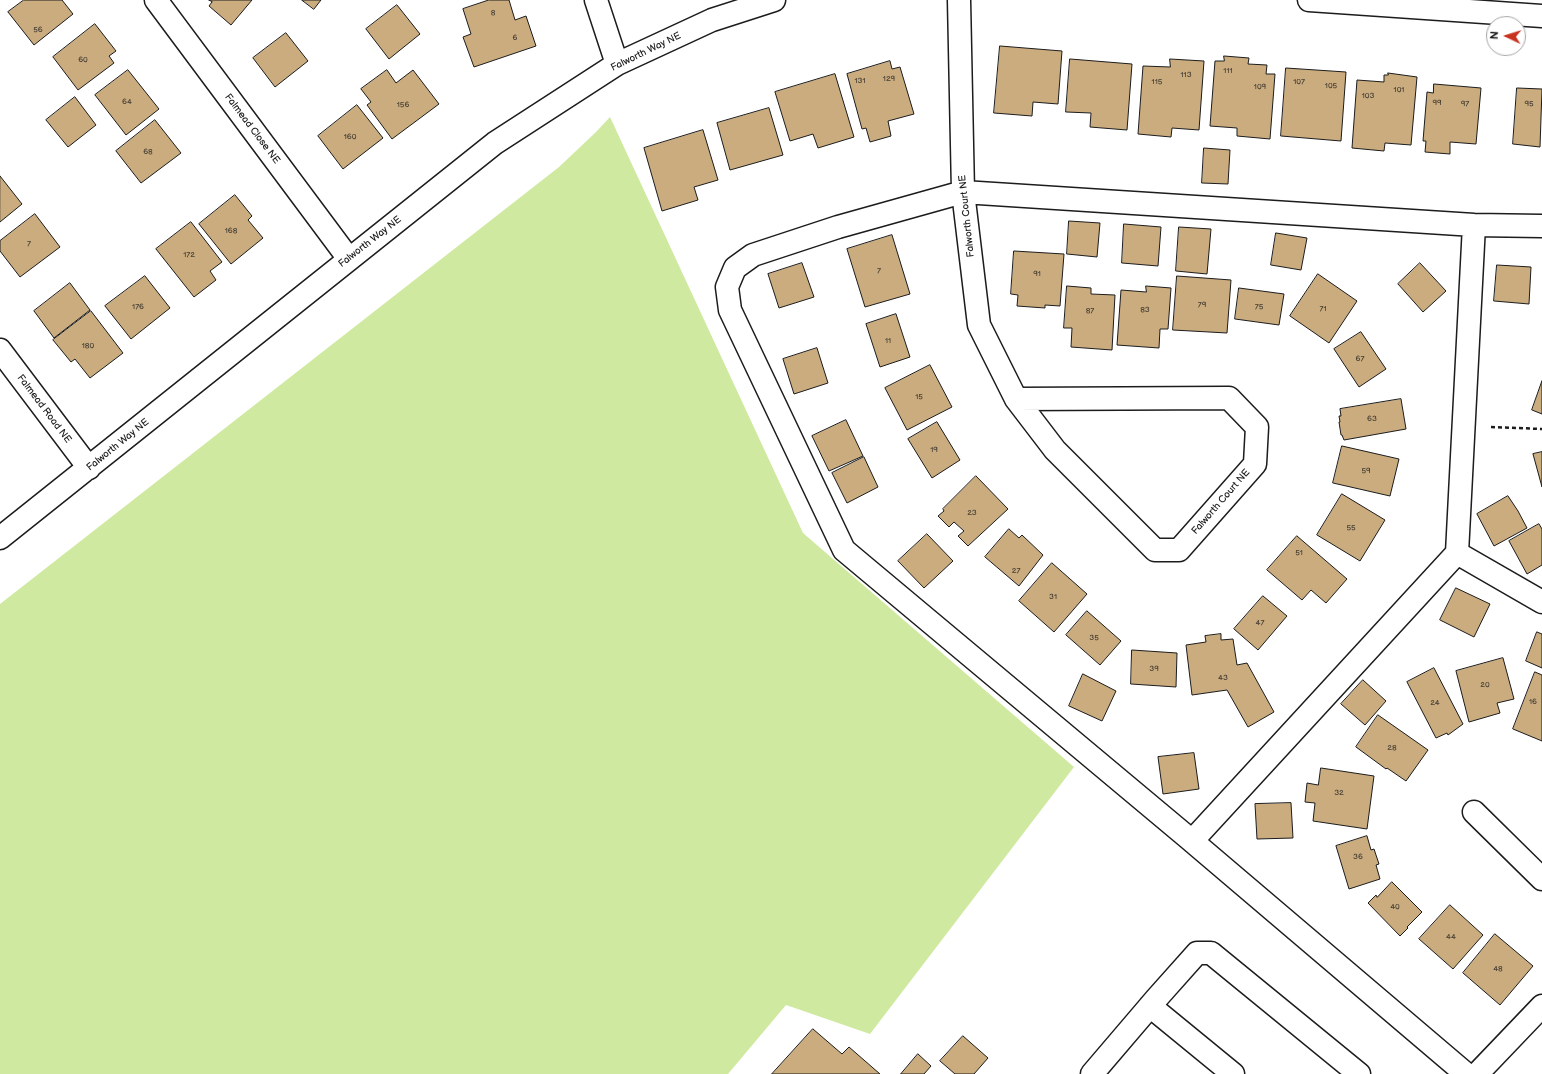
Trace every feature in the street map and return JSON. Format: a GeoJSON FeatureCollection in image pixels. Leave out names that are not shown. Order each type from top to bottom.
{"type":"FeatureCollection","features":[{"type":"Feature","properties":{"kind":"street","name":"Falmead Close NE"},"geometry":{"type":"LineString","coordinates":[[156,0],[349,259]]}},
{"type":"Feature","properties":{"kind":"street"},"geometry":{"type":"LineString","coordinates":[[596,0],[617,64]]}},
{"type":"Feature","properties":{"kind":"street","name":"Falworth Way NE"},"geometry":{"type":"LineString","coordinates":[[0,538],[495,143],[617,64],[712,20],[774,0]]}},
{"type":"Feature","properties":{"kind":"street","name":"Falworth Court NE"},"geometry":{"type":"LineString","coordinates":[[959,0],[963,192],[979,325],[1016,399],[1055,450],[1155,550],[1179,550],[1255,464],[1257,427],[1229,398],[1016,399]]}},
{"type":"Feature","properties":{"kind":"street"},"geometry":{"type":"LineString","coordinates":[[1323,0],[1542,16]]}},
{"type":"Feature","properties":{"kind":"street"},"geometry":{"type":"LineString","coordinates":[[1466,1074],[1192,841],[844,550],[730,310],[727,287],[736,268],[753,255],[838,226],[963,192],[1474,225],[1542,226]]}},
{"type":"Feature","properties":{"kind":"street"},"geometry":{"type":"LineString","coordinates":[[1192,841],[1457,553],[1474,225]]}},
{"type":"Feature","properties":{"kind":"street","name":"Falmead Road NE"},"geometry":{"type":"LineString","coordinates":[[0,350],[89,468]]}},
{"type":"Feature","properties":{"kind":"street"},"geometry":{"type":"LineString","coordinates":[[1457,553],[1542,602]]}},
{"type":"Feature","properties":{"kind":"street"},"geometry":{"type":"LineString","coordinates":[[1474,812],[1542,879]]}},
{"type":"Feature","properties":{"kind":"street"},"geometry":{"type":"LineString","coordinates":[[1092,1074],[1197,953],[1212,953],[1359,1074]]}},
{"type":"Feature","properties":{"kind":"street"},"geometry":{"type":"LineString","coordinates":[[1150,1006],[1233,1074]]}},
{"type":"Feature","properties":{"kind":"street"},"geometry":{"type":"LineString","coordinates":[[1476,1074],[1542,1006]]}},
{"type":"Feature","properties":{"kind":"path"},"geometry":{"type":"LineString","coordinates":[[1464,426],[1542,429]]}},
{"type":"Feature","properties":{"kind":"green space"},"geometry":{"type":"Polygon","coordinates":[[[610,117],[803,533],[1074,767],[870,1034],[786,1005],[728,1074],[0,1074],[0,604],[559,167],[610,117]]]}},
{"type":"Feature","properties":{"kind":"building"},"geometry":{"type":"Polygon","coordinates":[[[24,0],[62,0],[73,14],[34,45],[8,12],[24,0]]]}},
{"type":"Feature","properties":{"kind":"building"},"geometry":{"type":"Polygon","coordinates":[[[209,0],[252,0],[231,25],[209,6],[212,2],[209,0]]]}},
{"type":"Feature","properties":{"kind":"building"},"geometry":{"type":"Polygon","coordinates":[[[302,0],[321,0],[314,9],[302,0]]]}},
{"type":"Feature","properties":{"kind":"building"},"geometry":{"type":"Polygon","coordinates":[[[489,0],[509,0],[515,20],[526,16],[536,46],[474,67],[463,37],[471,34],[463,9],[489,0]]]}},
{"type":"Feature","properties":{"kind":"building"},"geometry":{"type":"Polygon","coordinates":[[[397,5],[420,34],[389,59],[366,29],[397,5]]]}},
{"type":"Feature","properties":{"kind":"building"},"geometry":{"type":"Polygon","coordinates":[[[95,24],[116,51],[109,56],[114,63],[78,90],[53,57],[95,24]]]}},
{"type":"Feature","properties":{"kind":"building"},"geometry":{"type":"Polygon","coordinates":[[[286,33],[308,61],[275,87],[253,58],[286,33]]]}},
{"type":"Feature","properties":{"kind":"building"},"geometry":{"type":"Polygon","coordinates":[[[1000,46],[1062,51],[1058,104],[1033,102],[1032,116],[994,113],[1000,46]]]}},
{"type":"Feature","properties":{"kind":"building"},"geometry":{"type":"Polygon","coordinates":[[[1224,56],[1249,58],[1248,64],[1267,65],[1266,74],[1275,74],[1270,139],[1237,136],[1237,128],[1210,126],[1215,61],[1224,61],[1224,56]]]}},
{"type":"Feature","properties":{"kind":"building"},"geometry":{"type":"Polygon","coordinates":[[[1070,59],[1132,64],[1127,130],[1090,127],[1091,113],[1066,112],[1070,59]]]}},
{"type":"Feature","properties":{"kind":"building"},"geometry":{"type":"Polygon","coordinates":[[[1170,59],[1204,61],[1199,130],[1172,128],[1171,137],[1138,134],[1143,66],[1170,67],[1170,59]]]}},
{"type":"Feature","properties":{"kind":"building"},"geometry":{"type":"Polygon","coordinates":[[[890,61],[892,69],[900,67],[914,114],[888,121],[891,136],[870,142],[866,128],[862,129],[847,74],[890,61]]]}},
{"type":"Feature","properties":{"kind":"building"},"geometry":{"type":"Polygon","coordinates":[[[1286,68],[1346,72],[1341,141],[1281,136],[1286,68]]]}},
{"type":"Feature","properties":{"kind":"building"},"geometry":{"type":"Polygon","coordinates":[[[128,70],[159,109],[126,135],[95,95],[128,70]]]}},
{"type":"Feature","properties":{"kind":"building"},"geometry":{"type":"Polygon","coordinates":[[[387,70],[396,83],[413,70],[439,104],[392,139],[367,105],[371,102],[361,89],[387,70]]]}},
{"type":"Feature","properties":{"kind":"building"},"geometry":{"type":"Polygon","coordinates":[[[1388,73],[1417,77],[1411,145],[1385,143],[1384,151],[1352,148],[1357,80],[1384,82],[1384,75],[1388,75],[1388,73]]]}},
{"type":"Feature","properties":{"kind":"building"},"geometry":{"type":"Polygon","coordinates":[[[835,74],[854,137],[818,148],[813,134],[790,141],[775,92],[835,74]]]}},
{"type":"Feature","properties":{"kind":"building"},"geometry":{"type":"Polygon","coordinates":[[[1434,84],[1481,88],[1476,144],[1450,142],[1450,154],[1425,152],[1426,141],[1423,141],[1427,92],[1433,93],[1434,84]]]}},
{"type":"Feature","properties":{"kind":"building"},"geometry":{"type":"Polygon","coordinates":[[[1517,88],[1542,89],[1540,147],[1513,144],[1517,88]]]}},
{"type":"Feature","properties":{"kind":"building"},"geometry":{"type":"Polygon","coordinates":[[[75,97],[96,125],[68,147],[46,120],[75,97]]]}},
{"type":"Feature","properties":{"kind":"building"},"geometry":{"type":"Polygon","coordinates":[[[357,105],[383,138],[343,169],[318,136],[357,105]]]}},
{"type":"Feature","properties":{"kind":"building"},"geometry":{"type":"Polygon","coordinates":[[[769,108],[783,155],[730,170],[717,123],[769,108]]]}},
{"type":"Feature","properties":{"kind":"building"},"geometry":{"type":"Polygon","coordinates":[[[155,120],[181,153],[141,183],[116,151],[155,120]]]}},
{"type":"Feature","properties":{"kind":"building"},"geometry":{"type":"Polygon","coordinates":[[[703,130],[718,180],[694,187],[698,200],[662,211],[644,148],[703,130]]]}},
{"type":"Feature","properties":{"kind":"building"},"geometry":{"type":"Polygon","coordinates":[[[1204,148],[1230,150],[1228,184],[1202,183],[1204,148]]]}},
{"type":"Feature","properties":{"kind":"building"},"geometry":{"type":"Polygon","coordinates":[[[0,176],[22,204],[0,222],[0,176]]]}},
{"type":"Feature","properties":{"kind":"building"},"geometry":{"type":"Polygon","coordinates":[[[235,195],[252,216],[248,220],[263,238],[231,264],[199,224],[235,195]]]}},
{"type":"Feature","properties":{"kind":"building"},"geometry":{"type":"Polygon","coordinates":[[[35,214],[60,247],[20,277],[0,251],[0,241],[35,214]]]}},
{"type":"Feature","properties":{"kind":"building"},"geometry":{"type":"Polygon","coordinates":[[[1069,221],[1100,223],[1097,257],[1067,254],[1069,221]]]}},
{"type":"Feature","properties":{"kind":"building"},"geometry":{"type":"Polygon","coordinates":[[[191,222],[222,262],[210,271],[216,280],[194,297],[156,249],[191,222]]]}},
{"type":"Feature","properties":{"kind":"building"},"geometry":{"type":"Polygon","coordinates":[[[1124,224],[1161,227],[1158,266],[1122,263],[1124,224]]]}},
{"type":"Feature","properties":{"kind":"building"},"geometry":{"type":"Polygon","coordinates":[[[1179,227],[1211,229],[1207,274],[1176,271],[1179,227]]]}},
{"type":"Feature","properties":{"kind":"building"},"geometry":{"type":"Polygon","coordinates":[[[1276,233],[1307,238],[1301,270],[1271,265],[1276,233]]]}},
{"type":"Feature","properties":{"kind":"building"},"geometry":{"type":"Polygon","coordinates":[[[892,235],[910,294],[865,307],[847,249],[892,235]]]}},
{"type":"Feature","properties":{"kind":"building"},"geometry":{"type":"Polygon","coordinates":[[[1014,251],[1064,254],[1060,306],[1045,305],[1045,308],[1017,306],[1018,295],[1011,294],[1014,251]]]}},
{"type":"Feature","properties":{"kind":"building"},"geometry":{"type":"Polygon","coordinates":[[[802,263],[814,297],[779,308],[768,274],[802,263]]]}},
{"type":"Feature","properties":{"kind":"building"},"geometry":{"type":"Polygon","coordinates":[[[1420,263],[1446,291],[1423,312],[1398,284],[1420,263]]]}},
{"type":"Feature","properties":{"kind":"building"},"geometry":{"type":"Polygon","coordinates":[[[1497,265],[1531,267],[1529,304],[1494,301],[1497,265]]]}},
{"type":"Feature","properties":{"kind":"building"},"geometry":{"type":"Polygon","coordinates":[[[1318,274],[1357,301],[1329,343],[1290,316],[1318,274]]]}},
{"type":"Feature","properties":{"kind":"building"},"geometry":{"type":"Polygon","coordinates":[[[145,276],[170,308],[131,339],[105,306],[145,276]]]}},
{"type":"Feature","properties":{"kind":"building"},"geometry":{"type":"Polygon","coordinates":[[[1177,276],[1231,280],[1227,333],[1173,330],[1177,276]]]}},
{"type":"Feature","properties":{"kind":"building"},"geometry":{"type":"Polygon","coordinates":[[[70,283],[90,310],[54,338],[34,311],[70,283]]]}},
{"type":"Feature","properties":{"kind":"building"},"geometry":{"type":"Polygon","coordinates":[[[1067,286],[1091,288],[1091,294],[1115,295],[1112,350],[1071,347],[1072,328],[1064,328],[1067,286]]]}},
{"type":"Feature","properties":{"kind":"building"},"geometry":{"type":"Polygon","coordinates":[[[1146,286],[1171,288],[1168,329],[1160,329],[1159,348],[1117,345],[1121,290],[1146,292],[1146,286]]]}},
{"type":"Feature","properties":{"kind":"building"},"geometry":{"type":"Polygon","coordinates":[[[1239,288],[1284,294],[1279,325],[1235,319],[1239,288]]]}},
{"type":"Feature","properties":{"kind":"building"},"geometry":{"type":"Polygon","coordinates":[[[91,311],[123,353],[90,378],[75,359],[71,362],[53,340],[91,311]]]}},
{"type":"Feature","properties":{"kind":"building"},"geometry":{"type":"Polygon","coordinates":[[[896,314],[910,357],[880,367],[866,324],[896,314]]]}},
{"type":"Feature","properties":{"kind":"building"},"geometry":{"type":"Polygon","coordinates":[[[1361,332],[1386,369],[1359,387],[1334,349],[1361,332]]]}},
{"type":"Feature","properties":{"kind":"building"},"geometry":{"type":"Polygon","coordinates":[[[817,348],[828,383],[794,394],[783,359],[817,348]]]}},
{"type":"Feature","properties":{"kind":"building"},"geometry":{"type":"Polygon","coordinates":[[[930,365],[952,407],[907,430],[885,388],[930,365]]]}},
{"type":"Feature","properties":{"kind":"building"},"geometry":{"type":"Polygon","coordinates":[[[1542,381],[1542,414],[1532,410],[1542,381]]]}},
{"type":"Feature","properties":{"kind":"building"},"geometry":{"type":"Polygon","coordinates":[[[1401,399],[1406,429],[1344,440],[1341,435],[1339,422],[1339,416],[1341,416],[1340,409],[1401,399]]]}},
{"type":"Feature","properties":{"kind":"building"},"geometry":{"type":"Polygon","coordinates":[[[846,420],[863,456],[829,471],[812,436],[846,420]]]}},
{"type":"Feature","properties":{"kind":"building"},"geometry":{"type":"Polygon","coordinates":[[[937,422],[960,460],[932,478],[908,439],[937,422]]]}},
{"type":"Feature","properties":{"kind":"building"},"geometry":{"type":"Polygon","coordinates":[[[1342,446],[1399,459],[1390,496],[1333,483],[1342,446]]]}},
{"type":"Feature","properties":{"kind":"building"},"geometry":{"type":"Polygon","coordinates":[[[1542,452],[1542,487],[1533,454],[1542,452]]]}},
{"type":"Feature","properties":{"kind":"building"},"geometry":{"type":"Polygon","coordinates":[[[864,457],[878,487],[847,503],[832,473],[864,457]]]}},
{"type":"Feature","properties":{"kind":"building"},"geometry":{"type":"Polygon","coordinates":[[[976,476],[1008,509],[968,546],[958,536],[964,531],[954,522],[949,527],[938,516],[976,476]]]}},
{"type":"Feature","properties":{"kind":"building"},"geometry":{"type":"Polygon","coordinates":[[[1342,494],[1385,520],[1360,561],[1317,535],[1342,494]]]}},
{"type":"Feature","properties":{"kind":"building"},"geometry":{"type":"Polygon","coordinates":[[[1508,496],[1527,528],[1494,546],[1477,514],[1508,496]]]}},
{"type":"Feature","properties":{"kind":"building"},"geometry":{"type":"Polygon","coordinates":[[[1539,524],[1542,529],[1542,565],[1527,574],[1509,541],[1539,524]]]}},
{"type":"Feature","properties":{"kind":"building"},"geometry":{"type":"Polygon","coordinates":[[[1009,529],[1019,538],[1022,535],[1043,555],[1019,586],[985,557],[1009,529]]]}},
{"type":"Feature","properties":{"kind":"building"},"geometry":{"type":"Polygon","coordinates":[[[927,534],[953,561],[924,588],[898,561],[927,534]]]}},
{"type":"Feature","properties":{"kind":"building"},"geometry":{"type":"Polygon","coordinates":[[[1297,536],[1347,579],[1326,603],[1311,590],[1302,600],[1267,570],[1297,536]]]}},
{"type":"Feature","properties":{"kind":"building"},"geometry":{"type":"Polygon","coordinates":[[[1052,563],[1087,594],[1054,632],[1019,601],[1052,563]]]}},
{"type":"Feature","properties":{"kind":"building"},"geometry":{"type":"Polygon","coordinates":[[[1456,588],[1490,604],[1474,637],[1440,620],[1456,588]]]}},
{"type":"Feature","properties":{"kind":"building"},"geometry":{"type":"Polygon","coordinates":[[[1263,596],[1287,616],[1258,650],[1234,629],[1263,596]]]}},
{"type":"Feature","properties":{"kind":"building"},"geometry":{"type":"Polygon","coordinates":[[[1087,611],[1121,641],[1100,665],[1066,635],[1087,611]]]}},
{"type":"Feature","properties":{"kind":"building"},"geometry":{"type":"Polygon","coordinates":[[[1537,632],[1542,634],[1542,668],[1526,661],[1537,632]]]}},
{"type":"Feature","properties":{"kind":"building"},"geometry":{"type":"Polygon","coordinates":[[[1221,634],[1221,640],[1233,639],[1237,665],[1247,663],[1274,712],[1248,727],[1227,690],[1192,695],[1186,645],[1206,642],[1205,636],[1221,634]]]}},
{"type":"Feature","properties":{"kind":"building"},"geometry":{"type":"Polygon","coordinates":[[[1132,650],[1177,653],[1176,687],[1131,684],[1132,650]]]}},
{"type":"Feature","properties":{"kind":"building"},"geometry":{"type":"Polygon","coordinates":[[[1503,658],[1514,699],[1497,703],[1500,713],[1469,722],[1456,671],[1503,658]]]}},
{"type":"Feature","properties":{"kind":"building"},"geometry":{"type":"Polygon","coordinates":[[[1434,668],[1463,724],[1448,735],[1447,733],[1436,738],[1407,682],[1434,668]]]}},
{"type":"Feature","properties":{"kind":"building"},"geometry":{"type":"Polygon","coordinates":[[[1535,672],[1542,675],[1542,741],[1513,729],[1535,672]]]}},
{"type":"Feature","properties":{"kind":"building"},"geometry":{"type":"Polygon","coordinates":[[[1083,674],[1116,691],[1102,721],[1069,706],[1083,674]]]}},
{"type":"Feature","properties":{"kind":"building"},"geometry":{"type":"Polygon","coordinates":[[[1363,680],[1386,701],[1365,725],[1341,704],[1363,680]]]}},
{"type":"Feature","properties":{"kind":"building"},"geometry":{"type":"Polygon","coordinates":[[[1378,715],[1428,750],[1406,781],[1387,768],[1386,769],[1356,747],[1378,715]]]}},
{"type":"Feature","properties":{"kind":"building"},"geometry":{"type":"Polygon","coordinates":[[[1194,753],[1199,789],[1163,794],[1158,757],[1194,753]]]}},
{"type":"Feature","properties":{"kind":"building"},"geometry":{"type":"Polygon","coordinates":[[[1321,768],[1374,776],[1367,829],[1313,821],[1315,803],[1305,802],[1307,783],[1318,785],[1321,768]]]}},
{"type":"Feature","properties":{"kind":"building"},"geometry":{"type":"Polygon","coordinates":[[[1291,803],[1293,838],[1257,839],[1255,804],[1291,803]]]}},
{"type":"Feature","properties":{"kind":"building"},"geometry":{"type":"Polygon","coordinates":[[[1367,836],[1371,850],[1374,849],[1379,864],[1376,865],[1380,879],[1349,889],[1336,846],[1367,836]]]}},
{"type":"Feature","properties":{"kind":"building"},"geometry":{"type":"Polygon","coordinates":[[[1392,882],[1422,912],[1400,936],[1368,903],[1376,895],[1377,897],[1392,882]]]}},
{"type":"Feature","properties":{"kind":"building"},"geometry":{"type":"Polygon","coordinates":[[[1450,905],[1483,935],[1453,969],[1419,939],[1450,905]]]}},
{"type":"Feature","properties":{"kind":"building"},"geometry":{"type":"Polygon","coordinates":[[[1495,934],[1533,966],[1500,1005],[1463,973],[1495,934]]]}},
{"type":"Feature","properties":{"kind":"building"},"geometry":{"type":"Polygon","coordinates":[[[813,1029],[842,1054],[849,1047],[880,1074],[772,1074],[813,1029]]]}},
{"type":"Feature","properties":{"kind":"building"},"geometry":{"type":"Polygon","coordinates":[[[963,1036],[988,1058],[974,1074],[955,1074],[940,1061],[963,1036]]]}},
{"type":"Feature","properties":{"kind":"building"},"geometry":{"type":"Polygon","coordinates":[[[918,1054],[931,1066],[924,1074],[901,1074],[918,1054]]]}}]}
